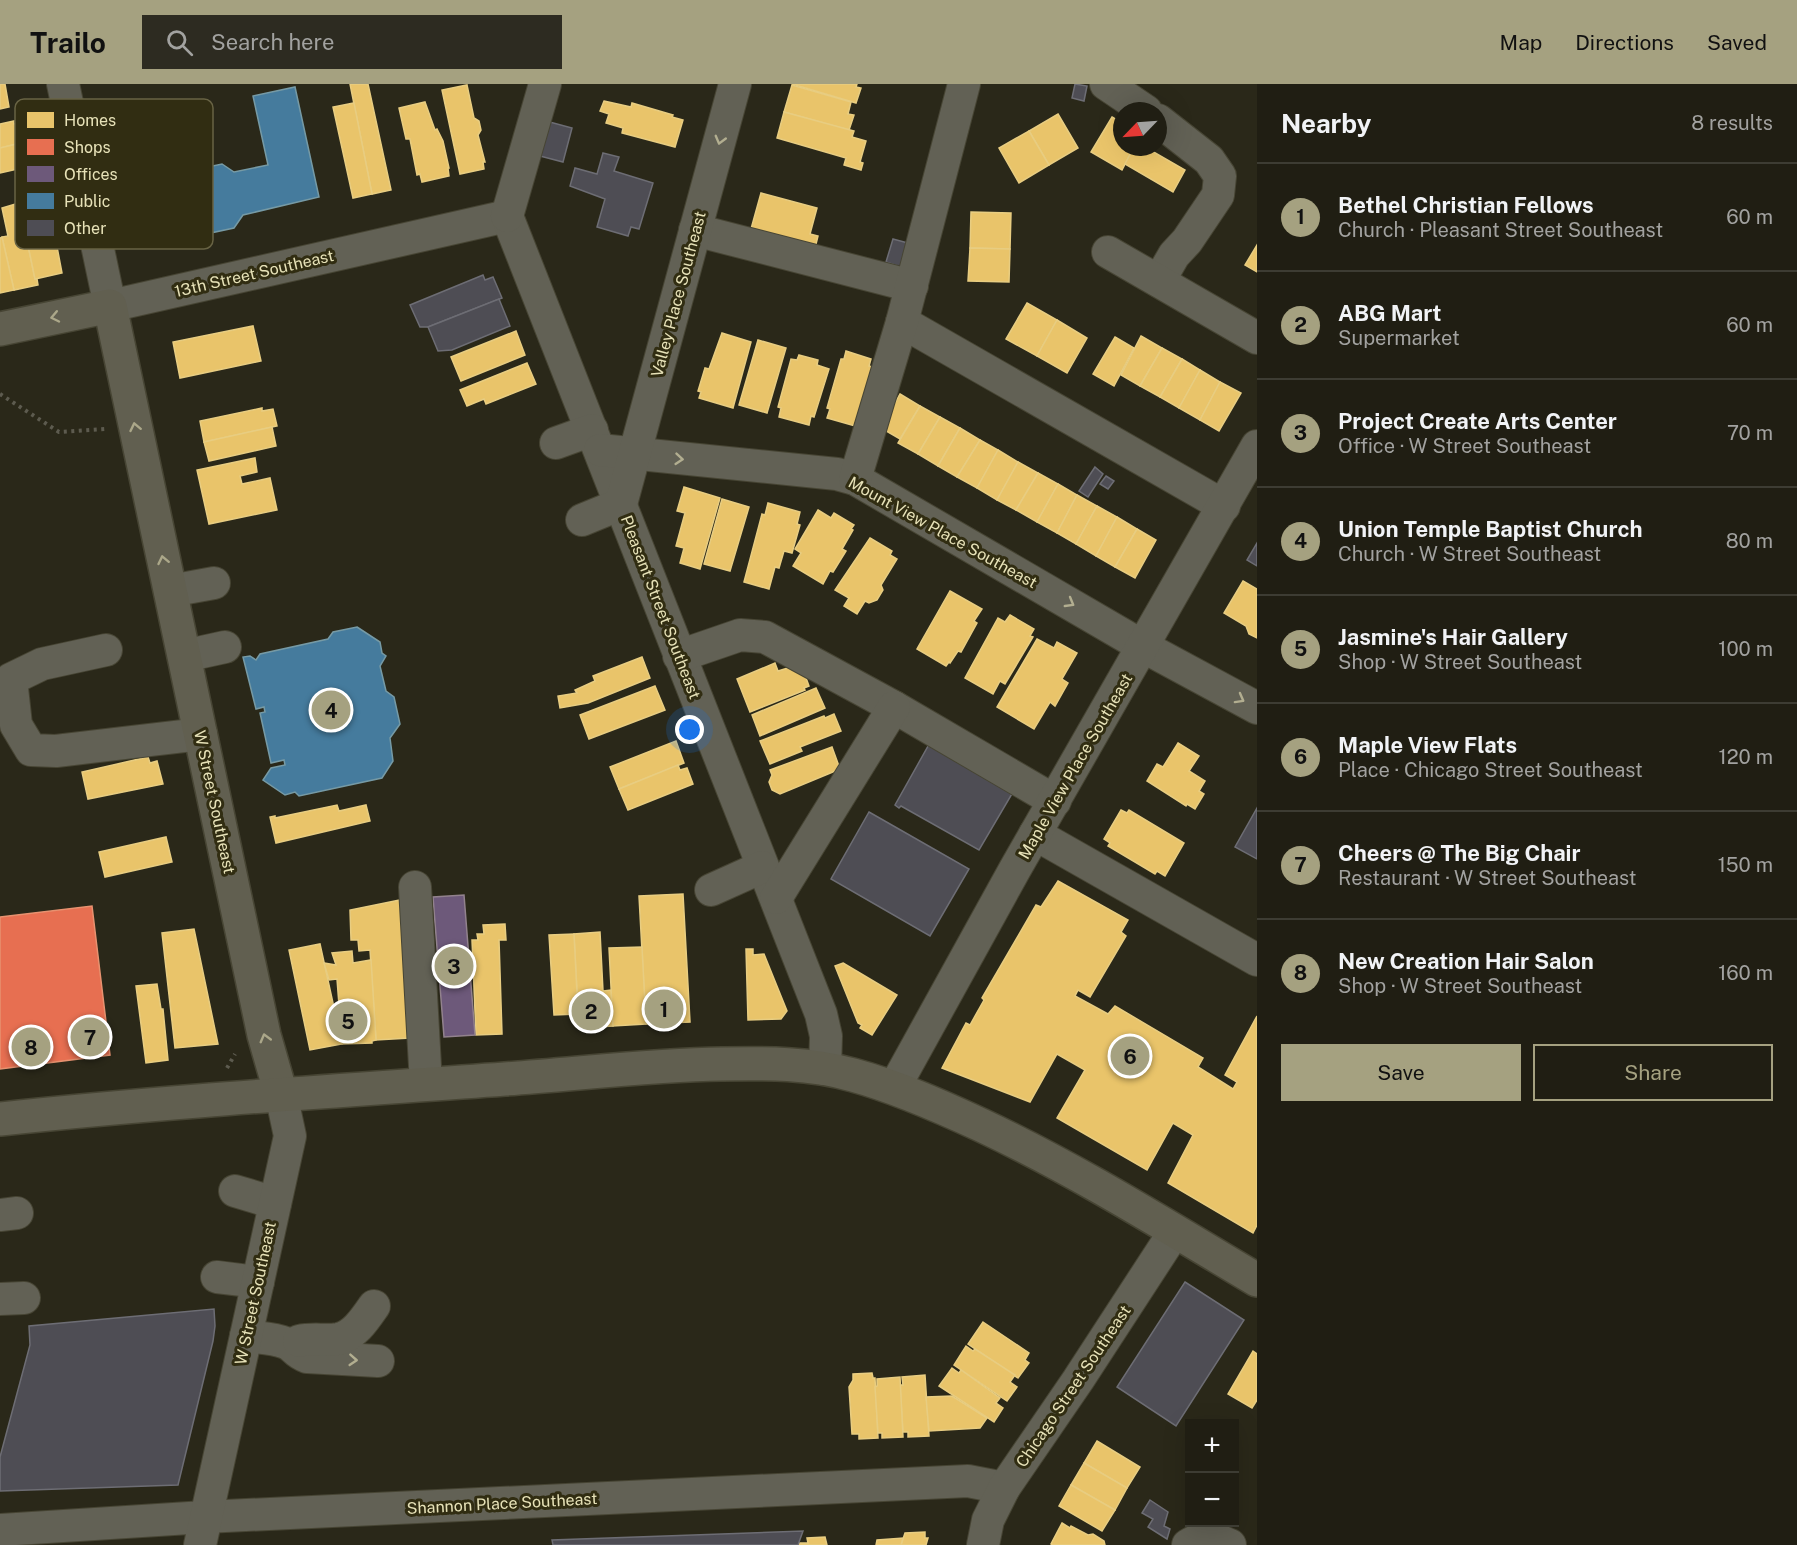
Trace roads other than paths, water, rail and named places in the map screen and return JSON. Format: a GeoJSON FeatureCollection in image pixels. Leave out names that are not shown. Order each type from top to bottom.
{"type":"FeatureCollection","features":[{"type":"Feature","properties":{"kind":"main road","name":"13th Street Southeast"},"geometry":{"type":"LineString","coordinates":[[0,329],[110,306]]}},
{"type":"Feature","properties":{"kind":"main road","name":"W Street Southeast"},"geometry":{"type":"LineString","coordinates":[[110,306],[264,1035],[282,1094]]}},
{"type":"Feature","properties":{"kind":"main road"},"geometry":{"type":"LineString","coordinates":[[0,1119],[282,1094],[688,1065],[775,1063],[825,1069],[852,1074],[894,1088],[1017,1142],[1073,1172],[1257,1280]]}},
{"type":"Feature","properties":{"kind":"street","name":"W Street Southeast"},"geometry":{"type":"LineString","coordinates":[[63,84],[66,99]]}},
{"type":"Feature","properties":{"kind":"street"},"geometry":{"type":"LineString","coordinates":[[507,216],[544,84]]}},
{"type":"Feature","properties":{"kind":"street","name":"Valley Place Southeast"},"geometry":{"type":"LineString","coordinates":[[621,504],[735,84]]}},
{"type":"Feature","properties":{"kind":"street"},"geometry":{"type":"LineString","coordinates":[[855,479],[912,286],[964,84]]}},
{"type":"Feature","properties":{"kind":"street"},"geometry":{"type":"LineString","coordinates":[[1106,84],[1133,102]]}},
{"type":"Feature","properties":{"kind":"street"},"geometry":{"type":"LineString","coordinates":[[1159,281],[1174,255],[1187,241],[1218,195],[1220,176],[1209,160],[1167,127]]}},
{"type":"Feature","properties":{"kind":"street","name":"13th Street Southeast"},"geometry":{"type":"LineString","coordinates":[[110,306],[507,216]]}},
{"type":"Feature","properties":{"kind":"street","name":"Pleasant Street Southeast"},"geometry":{"type":"LineString","coordinates":[[507,216],[821,1014],[826,1036],[825,1069]]}},
{"type":"Feature","properties":{"kind":"street"},"geometry":{"type":"LineString","coordinates":[[695,230],[912,286]]}},
{"type":"Feature","properties":{"kind":"street","name":"W Street Southeast"},"geometry":{"type":"LineString","coordinates":[[98,249],[110,306]]}},
{"type":"Feature","properties":{"kind":"street"},"geometry":{"type":"LineString","coordinates":[[1108,252],[1257,338]]}},
{"type":"Feature","properties":{"kind":"street"},"geometry":{"type":"LineString","coordinates":[[902,322],[1224,506]]}},
{"type":"Feature","properties":{"kind":"street"},"geometry":{"type":"LineString","coordinates":[[556,443],[596,440]]}},
{"type":"Feature","properties":{"kind":"street","name":"Mount View Place Southeast"},"geometry":{"type":"LineString","coordinates":[[596,440],[634,454],[837,474],[855,479],[1144,647],[1257,708]]}},
{"type":"Feature","properties":{"kind":"street","name":"Maple View Place Southeast"},"geometry":{"type":"LineString","coordinates":[[894,1088],[1035,834],[1257,446]]}},
{"type":"Feature","properties":{"kind":"street"},"geometry":{"type":"LineString","coordinates":[[582,520],[621,504]]}},
{"type":"Feature","properties":{"kind":"street"},"geometry":{"type":"LineString","coordinates":[[170,591],[214,583]]}},
{"type":"Feature","properties":{"kind":"street"},"geometry":{"type":"LineString","coordinates":[[679,656],[740,635],[765,637],[894,707],[1055,801]]}},
{"type":"Feature","properties":{"kind":"street"},"geometry":{"type":"LineString","coordinates":[[184,656],[225,647]]}},
{"type":"Feature","properties":{"kind":"street"},"geometry":{"type":"LineString","coordinates":[[106,650],[42,664],[11,679],[16,725],[31,750],[56,751],[201,734]]}},
{"type":"Feature","properties":{"kind":"street"},"geometry":{"type":"LineString","coordinates":[[776,898],[894,707]]}},
{"type":"Feature","properties":{"kind":"street"},"geometry":{"type":"LineString","coordinates":[[1035,834],[1257,960]]}},
{"type":"Feature","properties":{"kind":"street"},"geometry":{"type":"LineString","coordinates":[[711,890],[762,867]]}},
{"type":"Feature","properties":{"kind":"street"},"geometry":{"type":"LineString","coordinates":[[415,887],[426,1084]]}},
{"type":"Feature","properties":{"kind":"street","name":"W Street Southeast"},"geometry":{"type":"LineString","coordinates":[[202,1531],[290,1136],[282,1094]]}},
{"type":"Feature","properties":{"kind":"street"},"geometry":{"type":"LineString","coordinates":[[235,1191],[275,1203]]}},
{"type":"Feature","properties":{"kind":"street","name":"Chicago Street Southeast"},"geometry":{"type":"LineString","coordinates":[[983,1545],[988,1520],[1004,1488],[1175,1232]]}},
{"type":"Feature","properties":{"kind":"street"},"geometry":{"type":"LineString","coordinates":[[217,1277],[258,1282]]}},
{"type":"Feature","properties":{"kind":"street"},"geometry":{"type":"LineString","coordinates":[[290,1344],[306,1339],[340,1338],[352,1332],[364,1321],[374,1306]]}},
{"type":"Feature","properties":{"kind":"street"},"geometry":{"type":"LineString","coordinates":[[246,1336],[275,1339],[290,1344],[298,1354],[307,1357],[378,1361]]}},
{"type":"Feature","properties":{"kind":"street","name":"Shannon Place Southeast"},"geometry":{"type":"LineString","coordinates":[[0,1530],[202,1531],[968,1481],[1004,1488]]}},
{"type":"Feature","properties":{"kind":"street"},"geometry":{"type":"LineString","coordinates":[[1188,1545],[1196,1540],[1210,1538],[1230,1545]]}},
{"type":"Feature","properties":{"kind":"place","name":"Union Temple Baptist Church"},"geometry":{"type":"Point","coordinates":[331,710]}},
{"type":"Feature","properties":{"kind":"place","name":"Project Create Arts Center"},"geometry":{"type":"Point","coordinates":[454,966]}},
{"type":"Feature","properties":{"kind":"place","name":"Bethel Christian Fellows"},"geometry":{"type":"Point","coordinates":[664,1009]}},
{"type":"Feature","properties":{"kind":"place","name":"ABG Mart"},"geometry":{"type":"Point","coordinates":[591,1011]}},
{"type":"Feature","properties":{"kind":"place","name":"Jasmine's Hair Gallery"},"geometry":{"type":"Point","coordinates":[348,1021]}},
{"type":"Feature","properties":{"kind":"place","name":"Cheers @ The Big Chair"},"geometry":{"type":"Point","coordinates":[90,1037]}},
{"type":"Feature","properties":{"kind":"place","name":"New Creation Hair Salon"},"geometry":{"type":"Point","coordinates":[31,1047]}},
{"type":"Feature","properties":{"kind":"place","name":"Maple View Flats"},"geometry":{"type":"Point","coordinates":[1130,1056]}}]}
